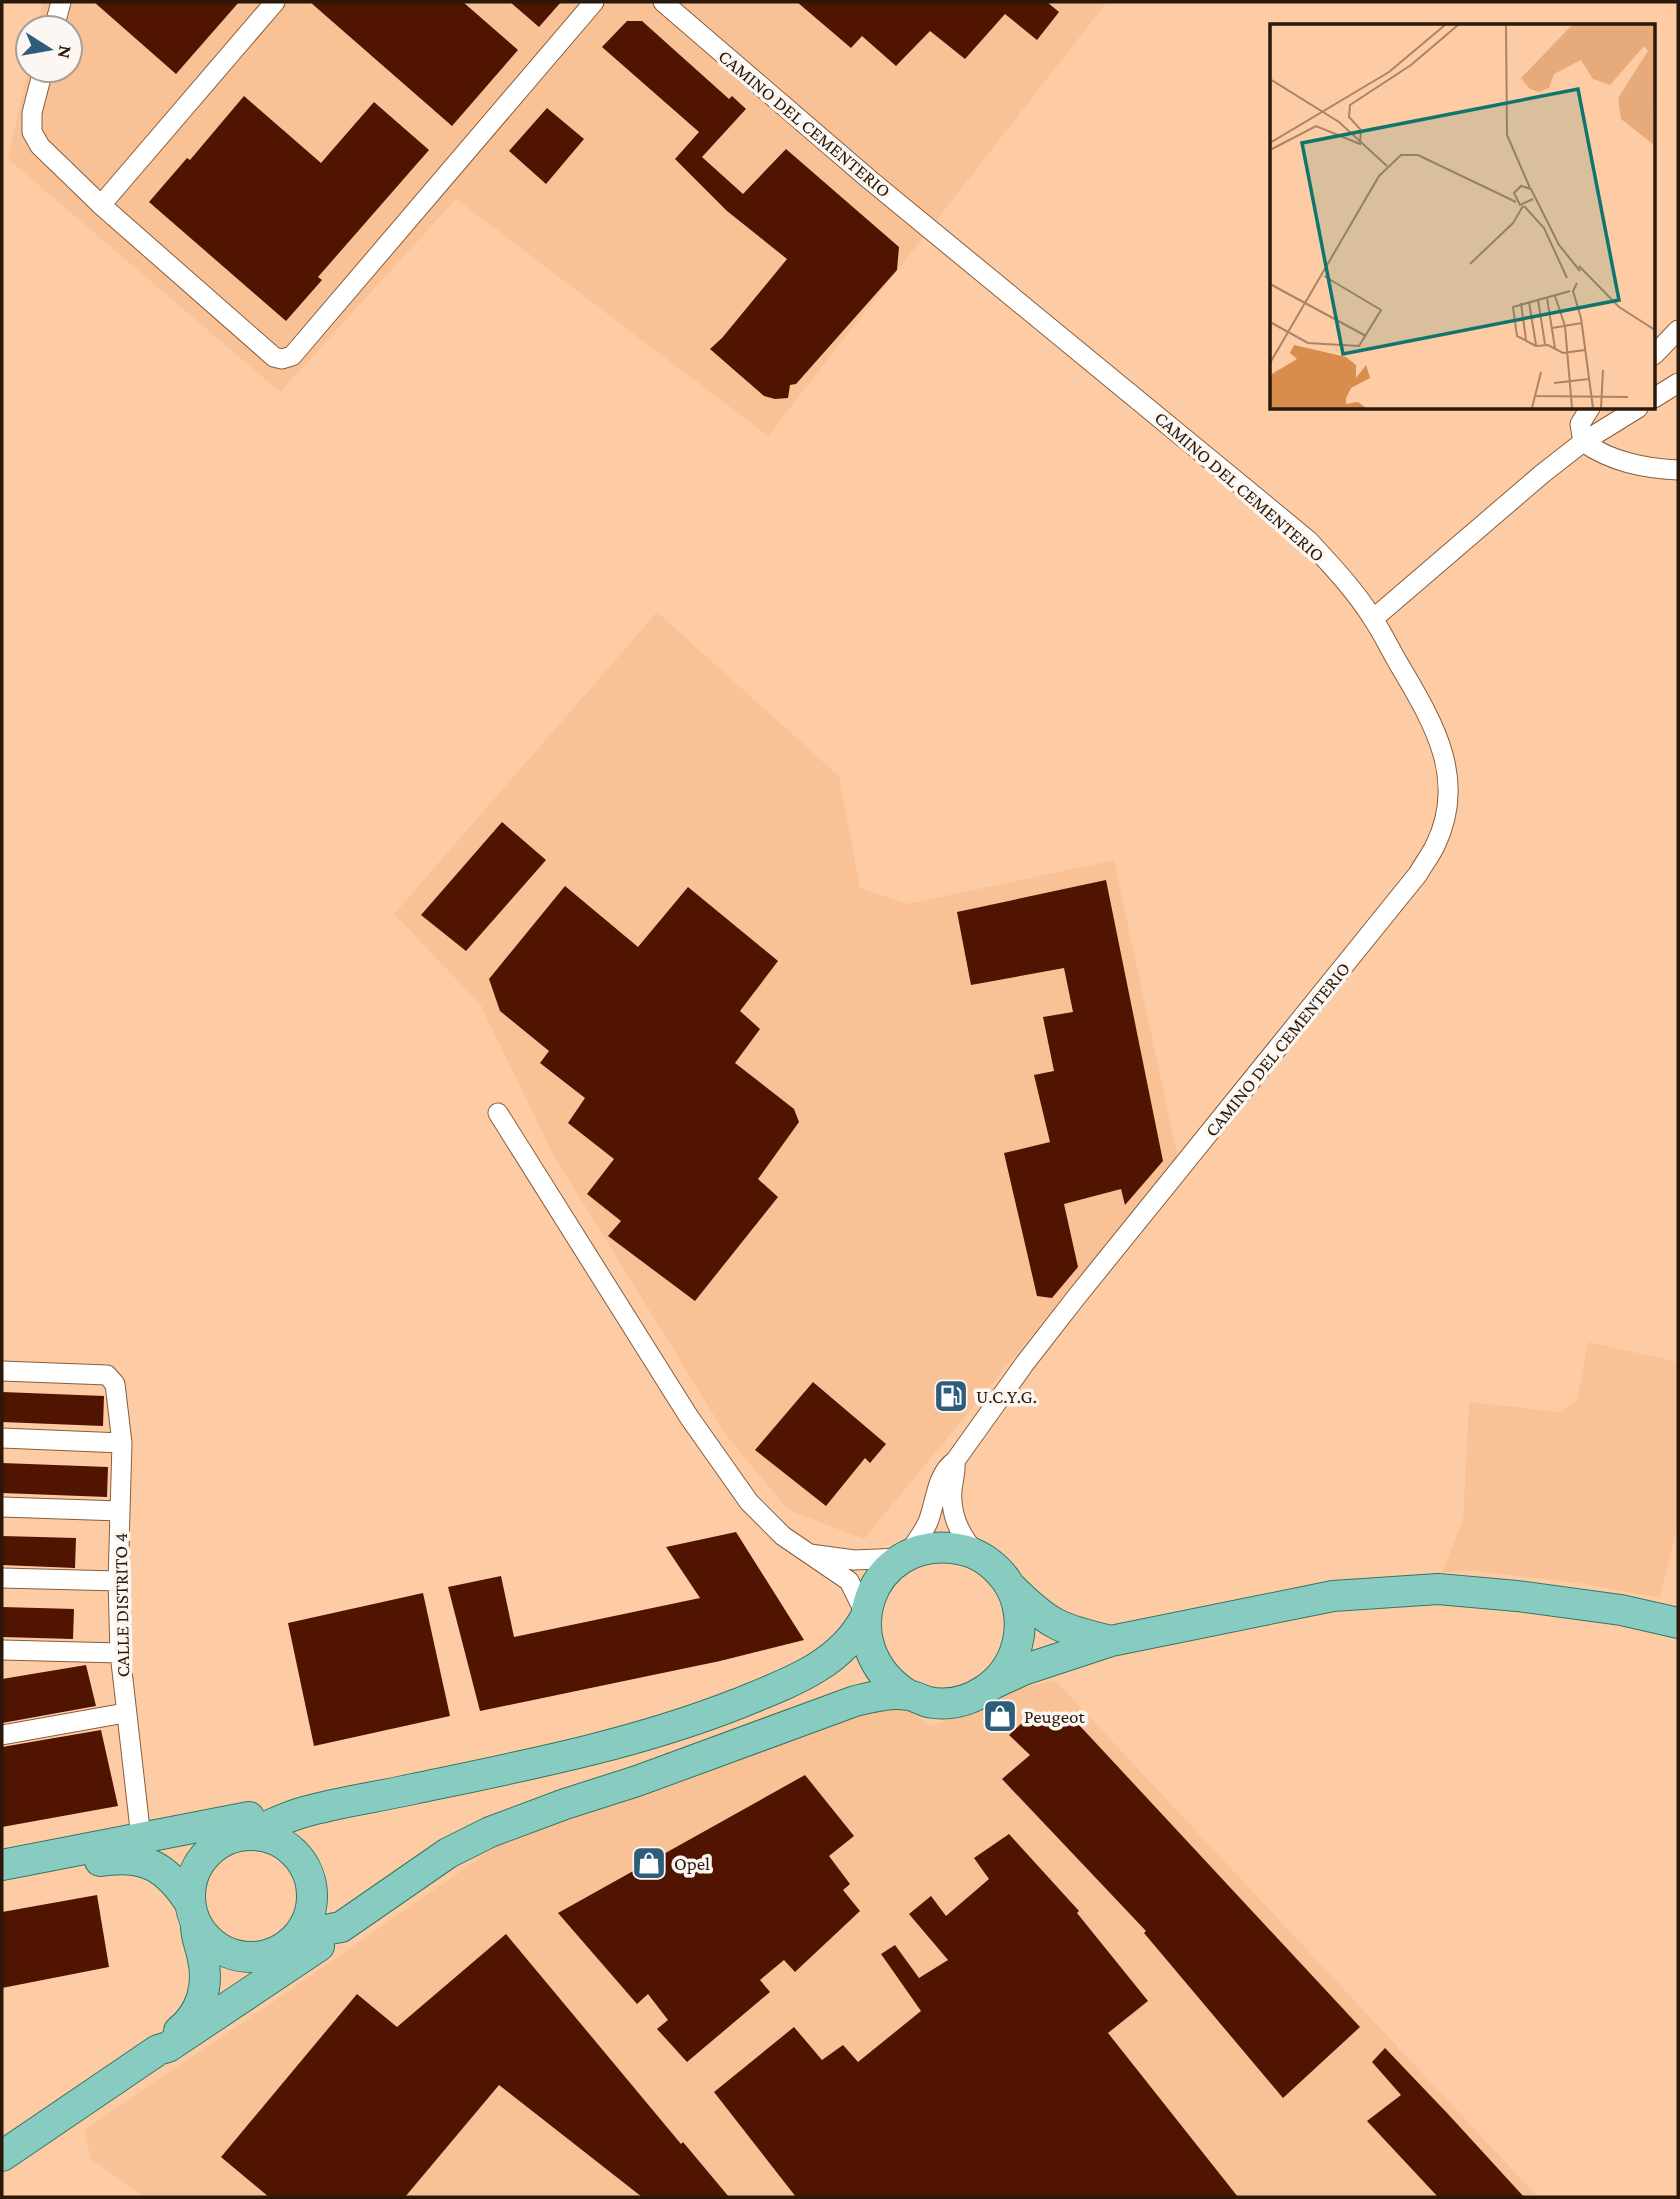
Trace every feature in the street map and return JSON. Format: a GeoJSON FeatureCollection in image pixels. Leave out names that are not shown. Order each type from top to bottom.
{"type":"FeatureCollection","features":[{"type":"Feature","properties":{"kind":"main road"},"geometry":{"type":"LineString","coordinates":[[1111,1641],[1049,1622],[1009,1585],[996,1569],[979,1556],[949,1548],[933,1548],[905,1557],[889,1569],[870,1599],[866,1616],[865,1632],[874,1662],[889,1681],[908,1695],[929,1702],[952,1703],[974,1697],[995,1683],[1023,1670],[1111,1641],[1333,1596],[1438,1589],[1517,1595],[1608,1608],[1678,1623]]}},
{"type":"Feature","properties":{"kind":"main road"},"geometry":{"type":"LineString","coordinates":[[995,1683],[1015,1654],[1020,1636],[1017,1601],[1009,1585]]}},
{"type":"Feature","properties":{"kind":"main road"},"geometry":{"type":"LineString","coordinates":[[2,2156],[158,2050],[191,2020],[202,2000],[205,1974],[196,1937],[192,1877],[198,1865],[215,1846],[302,1813],[552,1760],[663,1731],[777,1688],[813,1670],[830,1660],[854,1638],[866,1616]]}},
{"type":"Feature","properties":{"kind":"main road"},"geometry":{"type":"LineString","coordinates":[[158,2050],[168,2047],[215,2016],[448,1853],[503,1826],[649,1777],[855,1701],[877,1696],[908,1695]]}},
{"type":"Feature","properties":{"kind":"main road"},"geometry":{"type":"LineString","coordinates":[[2,1865],[254,1816],[302,1813]]}},
{"type":"Feature","properties":{"kind":"main road"},"geometry":{"type":"LineString","coordinates":[[141,1838],[162,1843],[198,1838],[267,1836],[283,1843],[297,1855],[306,1870],[312,1895],[307,1922],[297,1936],[283,1948]]}},
{"type":"Feature","properties":{"kind":"main road"},"geometry":{"type":"LineString","coordinates":[[2,1877],[135,1858],[158,1867],[177,1883],[215,1945],[241,1956],[270,1954],[341,1927]]}},
{"type":"Feature","properties":{"kind":"street"},"geometry":{"type":"LineString","coordinates":[[101,205],[275,2]]}},
{"type":"Feature","properties":{"kind":"street"},"geometry":{"type":"LineString","coordinates":[[39,84],[32,113],[32,132],[40,146],[101,205],[274,357],[282,359],[292,356],[594,2]]}},
{"type":"Feature","properties":{"kind":"street","name":"CAMINO DEL CEMENTERIO"},"geometry":{"type":"LineString","coordinates":[[663,2],[870,180],[1308,540],[1356,594],[1373,619],[1431,719],[1446,762],[1448,787],[1445,816],[1435,845],[1418,873],[1032,1353],[955,1461],[947,1466],[926,1527],[905,1557]]}},
{"type":"Feature","properties":{"kind":"street"},"geometry":{"type":"LineString","coordinates":[[1656,353],[1678,330]]}},
{"type":"Feature","properties":{"kind":"street"},"geometry":{"type":"LineString","coordinates":[[1656,397],[1678,383]]}},
{"type":"Feature","properties":{"kind":"street"},"geometry":{"type":"LineString","coordinates":[[1589,410],[1580,424],[1583,442],[1603,456],[1641,466],[1678,470]]}},
{"type":"Feature","properties":{"kind":"street"},"geometry":{"type":"LineString","coordinates":[[1373,619],[1583,442],[1635,410]]}},
{"type":"Feature","properties":{"kind":"street"},"geometry":{"type":"LineString","coordinates":[[498,1113],[704,1438],[749,1502],[783,1536],[849,1581],[866,1616]]}},
{"type":"Feature","properties":{"kind":"street","name":"CALLE DISTRITO 4"},"geometry":{"type":"LineString","coordinates":[[2,1371],[107,1375],[115,1384],[122,1443],[118,1581],[120,1653],[141,1838]]}},
{"type":"Feature","properties":{"kind":"street"},"geometry":{"type":"LineString","coordinates":[[2,1438],[122,1443]]}},
{"type":"Feature","properties":{"kind":"street"},"geometry":{"type":"LineString","coordinates":[[955,1461],[952,1490],[954,1517],[967,1543],[979,1556]]}},
{"type":"Feature","properties":{"kind":"street"},"geometry":{"type":"LineString","coordinates":[[2,1507],[120,1511]]}},
{"type":"Feature","properties":{"kind":"street"},"geometry":{"type":"LineString","coordinates":[[808,1553],[854,1560],[905,1557]]}},
{"type":"Feature","properties":{"kind":"street"},"geometry":{"type":"LineString","coordinates":[[2,1578],[118,1581]]}},
{"type":"Feature","properties":{"kind":"street"},"geometry":{"type":"LineString","coordinates":[[2,1650],[120,1653]]}},
{"type":"Feature","properties":{"kind":"street"},"geometry":{"type":"LineString","coordinates":[[2,1735],[125,1713]]}},
{"type":"Feature","properties":{"kind":"shaded area"},"geometry":{"type":"Polygon","coordinates":[[[43,2],[1107,2],[768,436],[456,199],[280,392],[8,159],[25,84],[84,84],[84,14],[40,14],[43,2]]]}},
{"type":"Feature","properties":{"kind":"shaded area"},"geometry":{"type":"Polygon","coordinates":[[[657,612],[839,776],[860,888],[908,904],[1114,860],[1178,1158],[864,1539],[788,1510],[726,1435],[553,1154],[480,1004],[394,914],[657,612]]]}},
{"type":"Feature","properties":{"kind":"shaded area"},"geometry":{"type":"Polygon","coordinates":[[[1588,1342],[1678,1362],[1678,1523],[1660,1598],[1586,1584],[1476,1571],[1442,1572],[1463,1520],[1469,1402],[1559,1412],[1577,1401],[1588,1342]]]}},
{"type":"Feature","properties":{"kind":"shaded area"},"geometry":{"type":"Polygon","coordinates":[[[1055,1680],[1538,2197],[144,2197],[91,2159],[84,2130],[511,1836],[865,1709],[907,1710],[932,1726],[1021,1688],[1055,1680]]]}},
{"type":"Feature","properties":{"kind":"building"},"geometry":{"type":"Polygon","coordinates":[[[94,2],[239,2],[176,74],[94,2]]]}},
{"type":"Feature","properties":{"kind":"building"},"geometry":{"type":"Polygon","coordinates":[[[310,2],[463,2],[518,50],[452,126],[310,2]]]}},
{"type":"Feature","properties":{"kind":"building"},"geometry":{"type":"Polygon","coordinates":[[[510,2],[561,2],[539,27],[510,2]]]}},
{"type":"Feature","properties":{"kind":"building"},"geometry":{"type":"Polygon","coordinates":[[[797,2],[1047,2],[1059,12],[1037,40],[1005,14],[965,59],[930,31],[896,66],[862,36],[851,48],[797,2]]]}},
{"type":"Feature","properties":{"kind":"building"},"geometry":{"type":"Polygon","coordinates":[[[627,21],[642,21],[729,99],[732,96],[746,109],[702,157],[743,194],[786,149],[899,247],[897,270],[796,384],[790,385],[788,398],[764,396],[710,349],[787,259],[727,211],[675,159],[699,132],[602,47],[627,21]]]}},
{"type":"Feature","properties":{"kind":"building"},"geometry":{"type":"Polygon","coordinates":[[[244,96],[321,163],[374,102],[429,150],[318,277],[322,280],[286,321],[149,202],[187,158],[190,160],[244,96]]]}},
{"type":"Feature","properties":{"kind":"building"},"geometry":{"type":"Polygon","coordinates":[[[547,108],[584,139],[546,184],[509,151],[547,108]]]}},
{"type":"Feature","properties":{"kind":"building"},"geometry":{"type":"Polygon","coordinates":[[[502,822],[546,860],[466,951],[421,915],[502,822]]]}},
{"type":"Feature","properties":{"kind":"building"},"geometry":{"type":"Polygon","coordinates":[[[1106,880],[1163,1161],[1125,1205],[1121,1189],[1064,1204],[1078,1267],[1052,1298],[1037,1296],[1004,1153],[1050,1142],[1034,1075],[1054,1071],[1043,1017],[1073,1012],[1064,968],[971,985],[957,912],[1106,880]]]}},
{"type":"Feature","properties":{"kind":"building"},"geometry":{"type":"Polygon","coordinates":[[[565,886],[638,947],[688,887],[778,961],[740,1011],[760,1029],[735,1063],[794,1109],[799,1122],[758,1179],[778,1197],[695,1301],[608,1236],[621,1221],[587,1194],[614,1159],[568,1123],[585,1098],[540,1063],[549,1051],[500,1011],[489,979],[565,886]]]}},
{"type":"Feature","properties":{"kind":"building"},"geometry":{"type":"Polygon","coordinates":[[[813,1382],[886,1444],[870,1463],[865,1458],[826,1506],[755,1450],[813,1382]]]}},
{"type":"Feature","properties":{"kind":"building"},"geometry":{"type":"Polygon","coordinates":[[[2,1392],[104,1396],[103,1426],[2,1422],[2,1392]]]}},
{"type":"Feature","properties":{"kind":"building"},"geometry":{"type":"Polygon","coordinates":[[[2,1463],[108,1467],[107,1497],[2,1493],[2,1463]]]}},
{"type":"Feature","properties":{"kind":"building"},"geometry":{"type":"Polygon","coordinates":[[[736,1532],[804,1640],[720,1661],[480,1711],[448,1587],[501,1576],[514,1637],[700,1598],[666,1547],[736,1532]]]}},
{"type":"Feature","properties":{"kind":"building"},"geometry":{"type":"Polygon","coordinates":[[[2,1536],[76,1538],[75,1568],[2,1565],[2,1536]]]}},
{"type":"Feature","properties":{"kind":"building"},"geometry":{"type":"Polygon","coordinates":[[[423,1593],[450,1716],[314,1746],[288,1623],[423,1593]]]}},
{"type":"Feature","properties":{"kind":"building"},"geometry":{"type":"Polygon","coordinates":[[[2,1607],[74,1609],[73,1639],[2,1637],[2,1607]]]}},
{"type":"Feature","properties":{"kind":"building"},"geometry":{"type":"Polygon","coordinates":[[[86,1665],[96,1706],[2,1723],[2,1679],[86,1665]]]}},
{"type":"Feature","properties":{"kind":"building"},"geometry":{"type":"Polygon","coordinates":[[[1067,1712],[1360,2027],[1283,2098],[1144,1933],[1146,1931],[1002,1779],[1030,1755],[1009,1735],[1022,1723],[1067,1712]]]}},
{"type":"Feature","properties":{"kind":"building"},"geometry":{"type":"Polygon","coordinates":[[[101,1730],[118,1806],[2,1827],[2,1747],[101,1730]]]}},
{"type":"Feature","properties":{"kind":"building"},"geometry":{"type":"Polygon","coordinates":[[[805,1775],[854,1836],[829,1856],[850,1884],[843,1890],[860,1911],[795,1972],[784,1960],[760,1980],[770,1992],[687,2062],[657,2029],[668,2020],[648,1994],[637,2004],[558,1913],[805,1775]]]}},
{"type":"Feature","properties":{"kind":"building"},"geometry":{"type":"Polygon","coordinates":[[[1009,1834],[1079,1911],[1077,1913],[1148,2001],[1108,2033],[1238,2197],[796,2197],[714,2092],[794,2027],[822,2060],[843,2045],[858,2062],[921,2011],[881,1954],[895,1945],[919,1978],[948,1960],[909,1914],[931,1896],[946,1916],[989,1879],[974,1858],[1009,1834]]]}},
{"type":"Feature","properties":{"kind":"building"},"geometry":{"type":"Polygon","coordinates":[[[97,1895],[109,1967],[2,1988],[2,1912],[97,1895]]]}},
{"type":"Feature","properties":{"kind":"building"},"geometry":{"type":"Polygon","coordinates":[[[506,1934],[681,2144],[683,2142],[729,2197],[642,2197],[499,2085],[405,2197],[269,2197],[221,2157],[357,1994],[397,2027],[506,1934]]]}},
{"type":"Feature","properties":{"kind":"building"},"geometry":{"type":"Polygon","coordinates":[[[1385,2048],[1524,2197],[1438,2197],[1367,2121],[1401,2095],[1372,2062],[1385,2048]]]}},
{"type":"Feature","properties":{"kind":"place","name":"U.C.Y.G."},"geometry":{"type":"Point","coordinates":[951,1396]}},
{"type":"Feature","properties":{"kind":"place","name":"Peugeot"},"geometry":{"type":"Point","coordinates":[1000,1716]}},
{"type":"Feature","properties":{"kind":"place","name":"Opel"},"geometry":{"type":"Point","coordinates":[649,1863]}}]}
